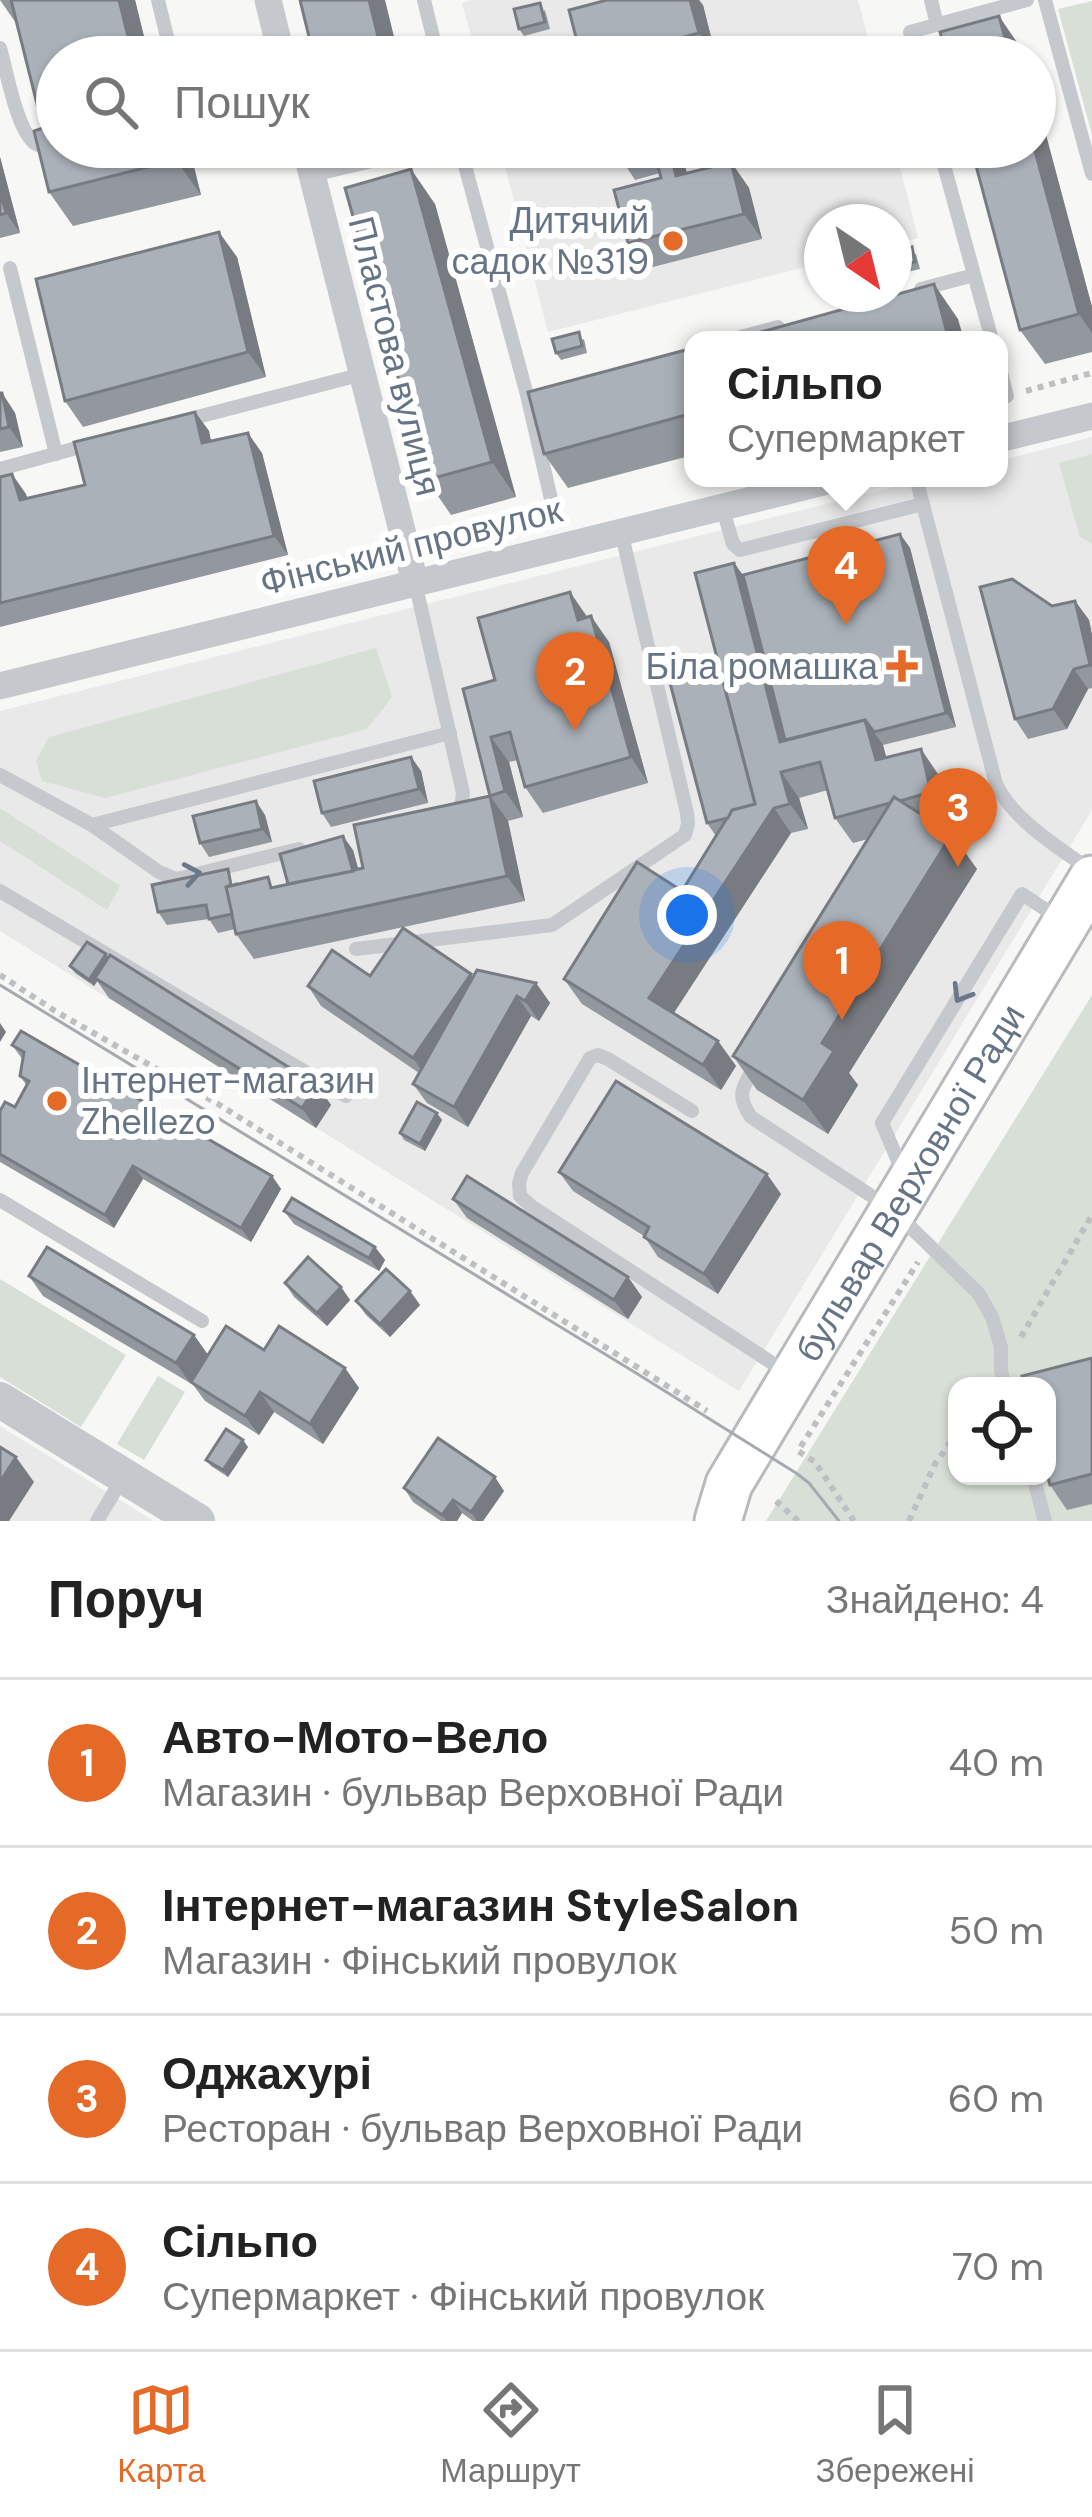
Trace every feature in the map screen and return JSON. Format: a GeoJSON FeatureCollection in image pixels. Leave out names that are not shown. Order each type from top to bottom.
{"type":"FeatureCollection","features":[{"type":"Feature","properties":{"kind":"highway","name":"бульвар Верховної Ради"},"geometry":{"type":"LineString","coordinates":[[724,1503],[793,1377],[1092,875]]}},
{"type":"Feature","properties":{"kind":"street"},"geometry":{"type":"LineString","coordinates":[[268,0],[277,36]]}},
{"type":"Feature","properties":{"kind":"street","name":"Пластова вулиця"},"geometry":{"type":"LineString","coordinates":[[310,168],[415,582]]}},
{"type":"Feature","properties":{"kind":"street"},"geometry":{"type":"LineString","coordinates":[[1008,437],[1092,416]]}},
{"type":"Feature","properties":{"kind":"street","name":"Фінський провулок"},"geometry":{"type":"LineString","coordinates":[[0,686],[722,506],[776,487]]}},
{"type":"Feature","properties":{"kind":"street"},"geometry":{"type":"LineString","coordinates":[[0,1400],[197,1521]]}},
{"type":"Feature","properties":{"kind":"street","name":"бульвар Верховної Ради"},"geometry":{"type":"LineString","coordinates":[[701,1521],[724,1503]]}},
{"type":"Feature","properties":{"kind":"lane"},"geometry":{"type":"LineString","coordinates":[[158,0],[167,36]]}},
{"type":"Feature","properties":{"kind":"lane"},"geometry":{"type":"LineString","coordinates":[[424,0],[433,36]]}},
{"type":"Feature","properties":{"kind":"lane"},"geometry":{"type":"LineString","coordinates":[[931,0],[937,24]]}},
{"type":"Feature","properties":{"kind":"lane"},"geometry":{"type":"LineString","coordinates":[[910,36],[910,32],[1027,0]]}},
{"type":"Feature","properties":{"kind":"lane"},"geometry":{"type":"LineString","coordinates":[[1045,0],[1055,36]]}},
{"type":"Feature","properties":{"kind":"lane"},"geometry":{"type":"LineString","coordinates":[[1056,41],[1092,175]]}},
{"type":"Feature","properties":{"kind":"lane"},"geometry":{"type":"LineString","coordinates":[[0,48],[22,127],[36,144]]}},
{"type":"Feature","properties":{"kind":"lane"},"geometry":{"type":"LineString","coordinates":[[312,175],[342,168]]}},
{"type":"Feature","properties":{"kind":"lane"},"geometry":{"type":"LineString","coordinates":[[466,168],[554,512]]}},
{"type":"Feature","properties":{"kind":"lane"},"geometry":{"type":"LineString","coordinates":[[945,168],[990,331]]}},
{"type":"Feature","properties":{"kind":"lane"},"geometry":{"type":"LineString","coordinates":[[10,268],[56,454]]}},
{"type":"Feature","properties":{"kind":"lane"},"geometry":{"type":"LineString","coordinates":[[912,291],[974,275]]}},
{"type":"Feature","properties":{"kind":"lane"},"geometry":{"type":"LineString","coordinates":[[765,331],[783,326]]}},
{"type":"Feature","properties":{"kind":"lane"},"geometry":{"type":"LineString","coordinates":[[170,424],[363,374]]}},
{"type":"Feature","properties":{"kind":"lane"},"geometry":{"type":"LineString","coordinates":[[526,394],[547,389]]}},
{"type":"Feature","properties":{"kind":"lane"},"geometry":{"type":"LineString","coordinates":[[0,469],[101,442]]}},
{"type":"Feature","properties":{"kind":"lane"},"geometry":{"type":"LineString","coordinates":[[918,487],[1000,792],[1011,807],[1092,875]]}},
{"type":"Feature","properties":{"kind":"lane"},"geometry":{"type":"LineString","coordinates":[[722,506],[740,550],[923,504]]}},
{"type":"Feature","properties":{"kind":"lane"},"geometry":{"type":"LineString","coordinates":[[356,949],[552,926],[685,835],[687,813],[621,531]]}},
{"type":"Feature","properties":{"kind":"lane"},"geometry":{"type":"LineString","coordinates":[[415,582],[464,801],[453,812],[431,817]]}},
{"type":"Feature","properties":{"kind":"lane"},"geometry":{"type":"LineString","coordinates":[[92,825],[450,733]]}},
{"type":"Feature","properties":{"kind":"lane"},"geometry":{"type":"LineString","coordinates":[[0,776],[92,825],[176,879],[319,844]]}},
{"type":"Feature","properties":{"kind":"lane"},"geometry":{"type":"LineString","coordinates":[[0,891],[346,1096]]}},
{"type":"Feature","properties":{"kind":"lane"},"geometry":{"type":"LineString","coordinates":[[692,1111],[608,1059],[590,1058],[522,1172],[520,1196],[793,1377]]}},
{"type":"Feature","properties":{"kind":"lane"},"geometry":{"type":"LineString","coordinates":[[759,1060],[742,1091],[742,1104],[752,1117],[901,1198],[930,1244],[979,1294],[1001,1347],[1003,1377]]}},
{"type":"Feature","properties":{"kind":"lane"},"geometry":{"type":"LineString","coordinates":[[0,1199],[202,1322]]}},
{"type":"Feature","properties":{"kind":"lane"},"geometry":{"type":"LineString","coordinates":[[97,1521],[123,1476]]}},
{"type":"Feature","properties":{"kind":"lane"},"geometry":{"type":"LineString","coordinates":[[1035,1485],[1045,1521]]}},
{"type":"Feature","properties":{"kind":"path"},"geometry":{"type":"LineString","coordinates":[[1008,396],[1092,373]]}},
{"type":"Feature","properties":{"kind":"path"},"geometry":{"type":"LineString","coordinates":[[0,976],[218,1104],[706,1411]]}},
{"type":"Feature","properties":{"kind":"path"},"geometry":{"type":"LineString","coordinates":[[1004,1377],[1092,1215]]}},
{"type":"Feature","properties":{"kind":"path"},"geometry":{"type":"LineString","coordinates":[[854,1521],[814,1462],[798,1451],[930,1244]]}},
{"type":"Feature","properties":{"kind":"path"},"geometry":{"type":"LineString","coordinates":[[909,1521],[948,1446]]}},
{"type":"Feature","properties":{"kind":"path"},"geometry":{"type":"LineString","coordinates":[[776,1501],[797,1521]]}},
{"type":"Feature","properties":{"kind":"shaded area"},"geometry":{"type":"Polygon","coordinates":[[[858,0],[867,36],[471,36],[462,3],[858,0]]]}},
{"type":"Feature","properties":{"kind":"shaded area"},"geometry":{"type":"Polygon","coordinates":[[[1092,1],[1092,135],[1058,9],[1092,1]]]}},
{"type":"Feature","properties":{"kind":"shaded area","name":"Дитячий садок №319"},"geometry":{"type":"Polygon","coordinates":[[[505,168],[900,168],[909,204],[804,204],[804,268],[548,332],[505,168]]]}},
{"type":"Feature","properties":{"kind":"shaded area"},"geometry":{"type":"Polygon","coordinates":[[[1092,437],[1092,810],[739,1391],[0,931],[0,711],[894,487],[1008,487],[1008,459],[1092,437]]]}},
{"type":"Feature","properties":{"kind":"shaded area"},"geometry":{"type":"Polygon","coordinates":[[[1092,454],[1092,544],[1080,537],[1059,463],[1092,454]]]}},
{"type":"Feature","properties":{"kind":"shaded area"},"geometry":{"type":"Polygon","coordinates":[[[376,648],[392,697],[367,729],[105,798],[42,781],[36,761],[49,737],[376,648]]]}},
{"type":"Feature","properties":{"kind":"shaded area"},"geometry":{"type":"Polygon","coordinates":[[[0,808],[120,886],[107,910],[0,841],[0,808]]]}},
{"type":"Feature","properties":{"kind":"shaded area"},"geometry":{"type":"Polygon","coordinates":[[[1092,995],[1092,1521],[766,1521],[1092,995]]]}},
{"type":"Feature","properties":{"kind":"shaded area"},"geometry":{"type":"Polygon","coordinates":[[[0,1279],[126,1355],[81,1427],[0,1377],[0,1279]]]}},
{"type":"Feature","properties":{"kind":"shaded area"},"geometry":{"type":"Polygon","coordinates":[[[158,1376],[185,1392],[144,1460],[117,1444],[158,1376]]]}},
{"type":"Feature","properties":{"kind":"shaded area"},"geometry":{"type":"Polygon","coordinates":[[[0,1426],[154,1521],[0,1521],[0,1426]]]}},
{"type":"Feature","properties":{"kind":"building"},"geometry":{"type":"Polygon","coordinates":[[[11,0],[119,0],[128,36],[36,36],[36,100],[11,0]]]}},
{"type":"Feature","properties":{"kind":"building"},"geometry":{"type":"Polygon","coordinates":[[[300,0],[369,0],[378,36],[309,36],[300,0]]]}},
{"type":"Feature","properties":{"kind":"building"},"geometry":{"type":"Polygon","coordinates":[[[607,0],[690,0],[699,33],[576,36],[569,10],[607,0]]]}},
{"type":"Feature","properties":{"kind":"building"},"geometry":{"type":"Polygon","coordinates":[[[540,3],[545,22],[519,29],[514,9],[540,3]]]}},
{"type":"Feature","properties":{"kind":"building"},"geometry":{"type":"Polygon","coordinates":[[[999,16],[1004,36],[941,36],[940,32],[999,16]]]}},
{"type":"Feature","properties":{"kind":"building"},"geometry":{"type":"Polygon","coordinates":[[[43,168],[144,168],[49,192],[43,168]]]}},
{"type":"Feature","properties":{"kind":"building"},"geometry":{"type":"Polygon","coordinates":[[[658,168],[674,168],[676,176],[732,168],[744,214],[628,243],[614,190],[661,178],[658,168]]]}},
{"type":"Feature","properties":{"kind":"building"},"geometry":{"type":"Polygon","coordinates":[[[977,168],[1040,168],[1079,314],[1020,330],[977,168]]]}},
{"type":"Feature","properties":{"kind":"building"},"geometry":{"type":"Polygon","coordinates":[[[411,169],[492,462],[427,480],[345,188],[411,169]]]}},
{"type":"Feature","properties":{"kind":"building"},"geometry":{"type":"Polygon","coordinates":[[[219,232],[248,352],[65,401],[36,279],[219,232]]]}},
{"type":"Feature","properties":{"kind":"building"},"geometry":{"type":"Polygon","coordinates":[[[934,284],[947,331],[765,331],[833,312],[912,312],[912,290],[934,284]]]}},
{"type":"Feature","properties":{"kind":"building"},"geometry":{"type":"Polygon","coordinates":[[[579,332],[582,346],[556,353],[552,339],[579,332]]]}},
{"type":"Feature","properties":{"kind":"building"},"geometry":{"type":"Polygon","coordinates":[[[684,350],[684,415],[544,454],[528,392],[684,350]]]}},
{"type":"Feature","properties":{"kind":"building"},"geometry":{"type":"Polygon","coordinates":[[[0,393],[9,427],[0,429],[0,393]]]}},
{"type":"Feature","properties":{"kind":"building"},"geometry":{"type":"Polygon","coordinates":[[[195,412],[202,443],[248,433],[274,536],[0,603],[0,477],[12,474],[20,500],[85,485],[74,442],[195,412]]]}},
{"type":"Feature","properties":{"kind":"building"},"geometry":{"type":"Polygon","coordinates":[[[900,534],[946,713],[874,732],[865,720],[785,740],[743,575],[900,534]]]}},
{"type":"Feature","properties":{"kind":"building"},"geometry":{"type":"Polygon","coordinates":[[[734,563],[780,742],[865,720],[876,760],[921,749],[931,792],[900,801],[894,797],[890,803],[835,818],[820,762],[781,772],[790,804],[774,808],[649,998],[718,1041],[703,1065],[564,979],[637,862],[682,891],[732,810],[755,804],[695,573],[734,563]]]}},
{"type":"Feature","properties":{"kind":"building"},"geometry":{"type":"Polygon","coordinates":[[[1012,579],[1052,606],[1075,601],[1090,665],[1074,669],[1053,709],[1015,719],[980,587],[1012,579]]]}},
{"type":"Feature","properties":{"kind":"building"},"geometry":{"type":"Polygon","coordinates":[[[570,592],[578,620],[591,616],[631,757],[525,787],[510,732],[491,737],[505,791],[490,796],[463,689],[495,680],[478,618],[570,592]]]}},
{"type":"Feature","properties":{"kind":"building"},"geometry":{"type":"Polygon","coordinates":[[[720,670],[755,804],[707,823],[670,683],[720,670]]]}},
{"type":"Feature","properties":{"kind":"building"},"geometry":{"type":"Polygon","coordinates":[[[411,757],[419,789],[322,813],[314,781],[411,757]]]}},
{"type":"Feature","properties":{"kind":"building"},"geometry":{"type":"Polygon","coordinates":[[[490,796],[507,876],[236,934],[226,887],[268,877],[271,888],[363,868],[354,825],[490,796]]]}},
{"type":"Feature","properties":{"kind":"building"},"geometry":{"type":"Polygon","coordinates":[[[894,797],[952,834],[822,1043],[834,1051],[803,1100],[733,1056],[894,797]]]}},
{"type":"Feature","properties":{"kind":"building"},"geometry":{"type":"Polygon","coordinates":[[[256,801],[262,829],[200,843],[193,816],[256,801]]]}},
{"type":"Feature","properties":{"kind":"building"},"geometry":{"type":"Polygon","coordinates":[[[343,836],[353,871],[288,884],[280,854],[343,836]]]}},
{"type":"Feature","properties":{"kind":"building"},"geometry":{"type":"Polygon","coordinates":[[[228,869],[232,914],[209,919],[206,905],[158,912],[152,885],[228,869]]]}},
{"type":"Feature","properties":{"kind":"building"},"geometry":{"type":"Polygon","coordinates":[[[403,928],[471,974],[413,1058],[308,986],[332,950],[370,976],[403,928]]]}},
{"type":"Feature","properties":{"kind":"building"},"geometry":{"type":"Polygon","coordinates":[[[87,942],[106,954],[89,980],[70,966],[87,942]]]}},
{"type":"Feature","properties":{"kind":"building"},"geometry":{"type":"Polygon","coordinates":[[[110,955],[317,1085],[302,1108],[95,978],[110,955]]]}},
{"type":"Feature","properties":{"kind":"building"},"geometry":{"type":"Polygon","coordinates":[[[477,970],[536,983],[525,1001],[517,996],[454,1107],[413,1084],[477,970]]]}},
{"type":"Feature","properties":{"kind":"building"},"geometry":{"type":"Polygon","coordinates":[[[21,1031],[272,1176],[241,1228],[133,1166],[105,1215],[0,1154],[0,1111],[5,1102],[15,1107],[29,1081],[20,1076],[24,1052],[12,1045],[21,1031]]]}},
{"type":"Feature","properties":{"kind":"building"},"geometry":{"type":"Polygon","coordinates":[[[616,1081],[767,1174],[704,1274],[644,1237],[649,1227],[559,1172],[616,1081]]]}},
{"type":"Feature","properties":{"kind":"building"},"geometry":{"type":"Polygon","coordinates":[[[417,1102],[437,1113],[420,1144],[400,1133],[417,1102]]]}},
{"type":"Feature","properties":{"kind":"building"},"geometry":{"type":"Polygon","coordinates":[[[467,1176],[628,1277],[614,1300],[453,1199],[467,1176]]]}},
{"type":"Feature","properties":{"kind":"building"},"geometry":{"type":"Polygon","coordinates":[[[292,1198],[375,1247],[369,1258],[284,1211],[292,1198]]]}},
{"type":"Feature","properties":{"kind":"building"},"geometry":{"type":"Polygon","coordinates":[[[47,1247],[194,1335],[176,1363],[29,1276],[47,1247]]]}},
{"type":"Feature","properties":{"kind":"building"},"geometry":{"type":"Polygon","coordinates":[[[308,1257],[341,1287],[317,1313],[285,1283],[308,1257]]]}},
{"type":"Feature","properties":{"kind":"building"},"geometry":{"type":"Polygon","coordinates":[[[386,1269],[410,1291],[380,1324],[356,1301],[386,1269]]]}},
{"type":"Feature","properties":{"kind":"building"},"geometry":{"type":"Polygon","coordinates":[[[226,1326],[264,1350],[279,1326],[345,1368],[310,1424],[260,1392],[245,1416],[191,1382],[226,1326]]]}},
{"type":"Feature","properties":{"kind":"building"},"geometry":{"type":"Polygon","coordinates":[[[1092,1358],[1092,1474],[1056,1483],[1056,1377],[1022,1376],[1092,1358]]]}},
{"type":"Feature","properties":{"kind":"building"},"geometry":{"type":"Polygon","coordinates":[[[226,1429],[243,1440],[223,1470],[206,1460],[226,1429]]]}},
{"type":"Feature","properties":{"kind":"building"},"geometry":{"type":"Polygon","coordinates":[[[438,1438],[495,1477],[471,1512],[453,1500],[442,1515],[404,1488],[438,1438]]]}},
{"type":"Feature","properties":{"kind":"building"},"geometry":{"type":"Polygon","coordinates":[[[0,1447],[16,1457],[0,1482],[0,1447]]]}},
{"type":"Feature","properties":{"kind":"tram line"},"geometry":{"type":"LineString","coordinates":[[0,985],[796,1473],[839,1521]]}},
{"type":"Feature","properties":{"kind":"place","name":"Дитячий садок №319"},"geometry":{"type":"Point","coordinates":[673,241]}},
{"type":"Feature","properties":{"kind":"place","name":"Сільпо"},"geometry":{"type":"Point","coordinates":[846,625]}},
{"type":"Feature","properties":{"kind":"place","name":"Біла ромашка"},"geometry":{"type":"Point","coordinates":[902,666]}},
{"type":"Feature","properties":{"kind":"place","name":"Інтернет-магазин StyleSalon"},"geometry":{"type":"Point","coordinates":[575,731]}},
{"type":"Feature","properties":{"kind":"place","name":"Оджахурі"},"geometry":{"type":"Point","coordinates":[958,867]}},
{"type":"Feature","properties":{"kind":"place","name":"Авто-Мото-Вело"},"geometry":{"type":"Point","coordinates":[842,1020]}},
{"type":"Feature","properties":{"kind":"place","name":"Інтернет-магазин Zhellezo"},"geometry":{"type":"Point","coordinates":[57,1101]}}]}
